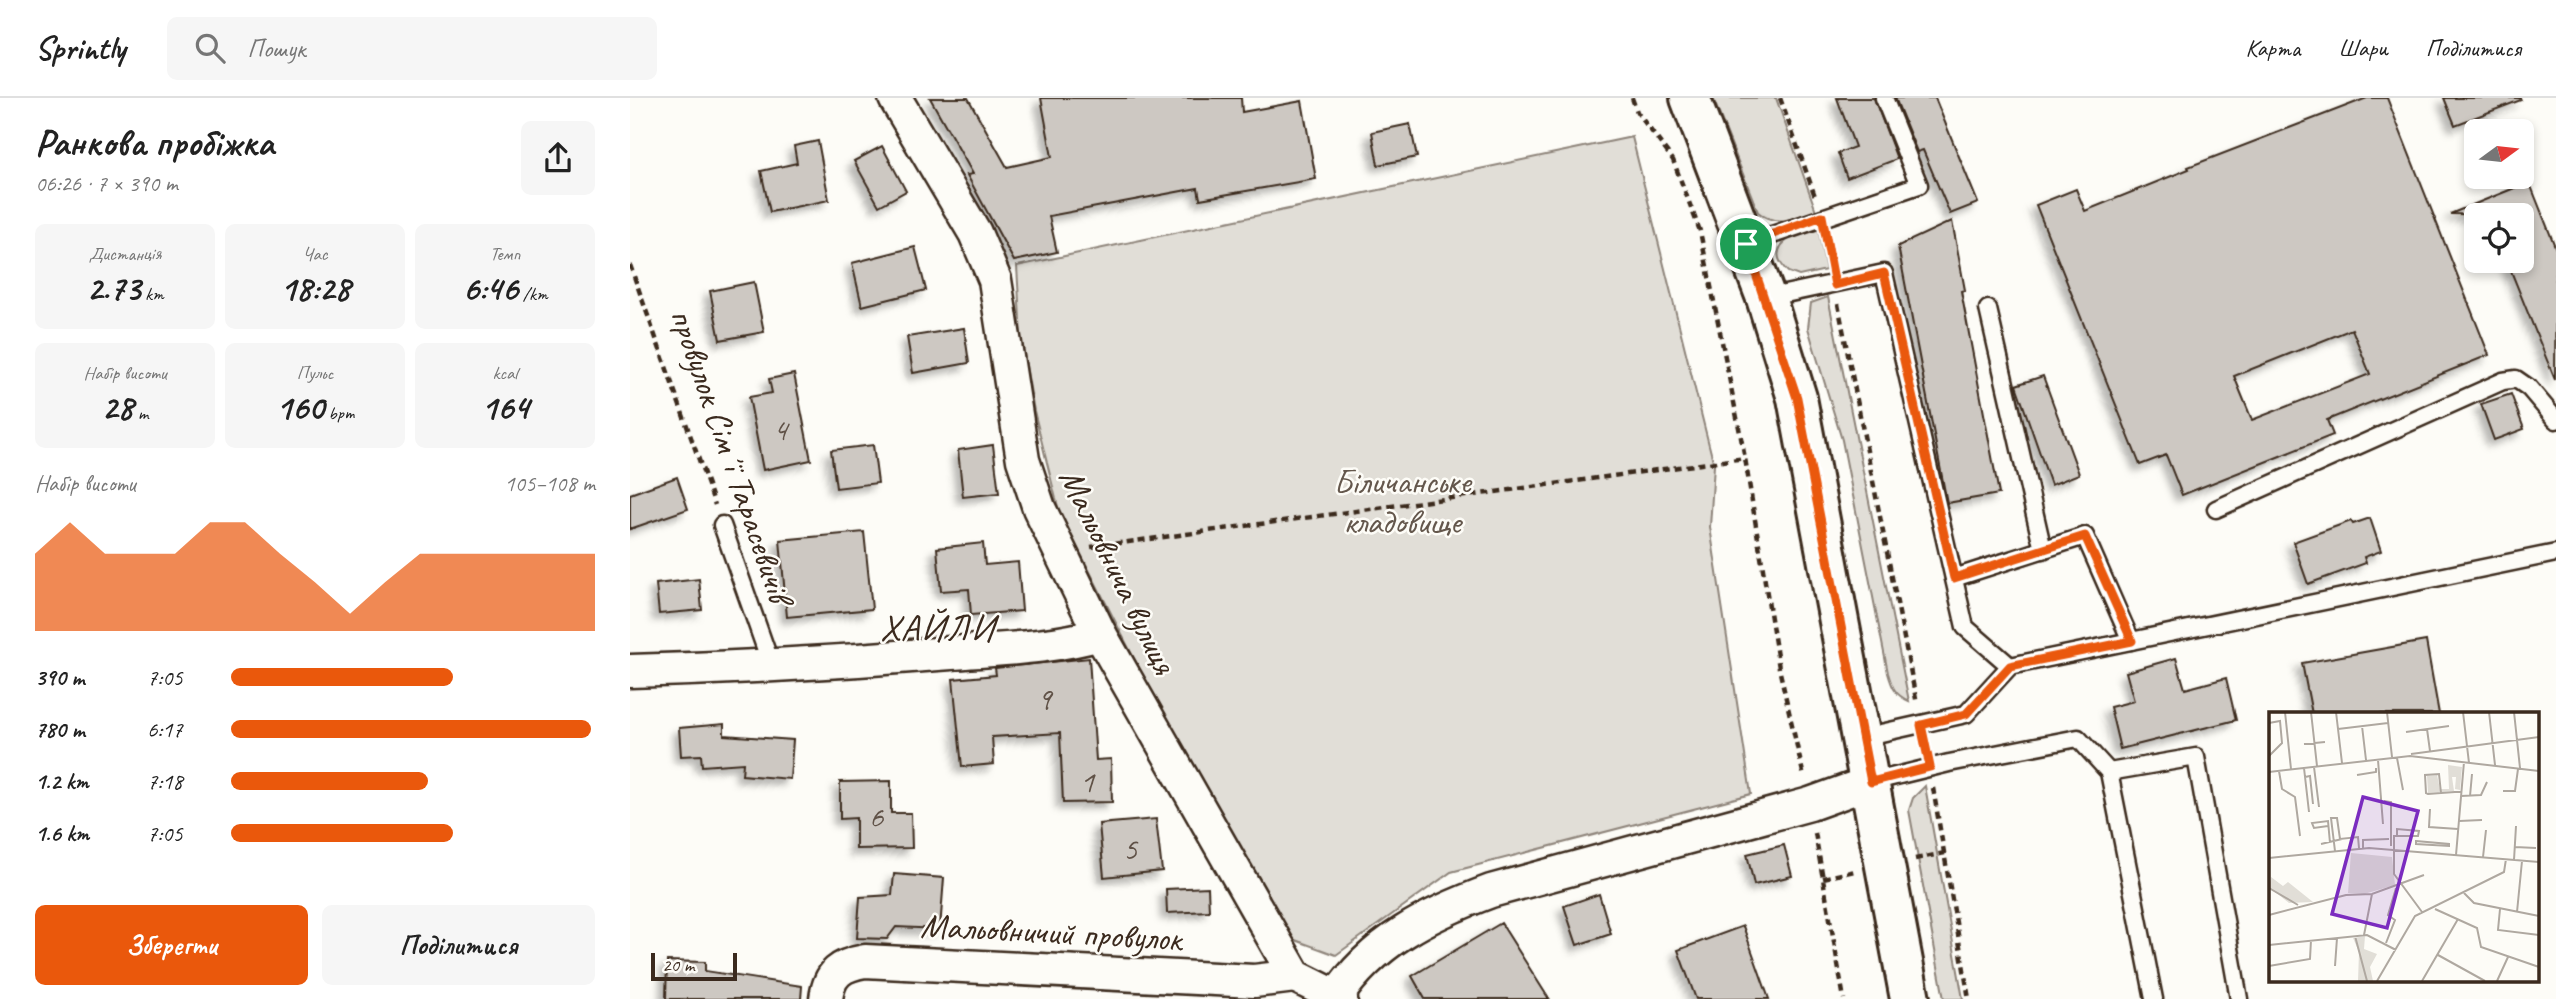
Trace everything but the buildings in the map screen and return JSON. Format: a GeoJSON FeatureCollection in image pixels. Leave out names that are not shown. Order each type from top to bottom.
{"type":"FeatureCollection","features":[{"type":"Feature","properties":{"kind":"main road"},"geometry":{"type":"LineString","coordinates":[[1689,98],[1766,298],[1797,398],[1863,737],[1910,999]]}},
{"type":"Feature","properties":{"kind":"street","name":"Мальовнича вулиця"},"geometry":{"type":"LineString","coordinates":[[895,98],[975,233],[995,280],[1023,460],[1039,508],[1060,555],[1100,635],[1295,976]]}},
{"type":"Feature","properties":{"kind":"street"},"geometry":{"type":"LineString","coordinates":[[630,671],[772,667],[1072,642],[1100,635]]}},
{"type":"Feature","properties":{"kind":"street"},"geometry":{"type":"LineString","coordinates":[[1295,976],[1338,998],[1389,939],[1445,908],[1491,891],[1810,804],[1871,782]]}},
{"type":"Feature","properties":{"kind":"street","name":"Мальовничий провулок"},"geometry":{"type":"LineString","coordinates":[[826,999],[835,972],[845,964],[865,961],[1254,981],[1295,976]]}},
{"type":"Feature","properties":{"kind":"lane"},"geometry":{"type":"LineString","coordinates":[[1746,244],[1919,185],[1884,98]]}},
{"type":"Feature","properties":{"kind":"lane"},"geometry":{"type":"LineString","coordinates":[[1766,298],[1884,273],[1965,626],[2010,666]]}},
{"type":"Feature","properties":{"kind":"lane"},"geometry":{"type":"LineString","coordinates":[[1988,309],[2043,550]]}},
{"type":"Feature","properties":{"kind":"lane"},"geometry":{"type":"LineString","coordinates":[[2216,509],[2503,381],[2516,379],[2529,388],[2556,420]]}},
{"type":"Feature","properties":{"kind":"lane","name":"провулок Сімʼї Тарасевичів"},"geometry":{"type":"LineString","coordinates":[[722,525],[772,667]]}},
{"type":"Feature","properties":{"kind":"lane"},"geometry":{"type":"LineString","coordinates":[[1954,578],[2085,536],[2132,641]]}},
{"type":"Feature","properties":{"kind":"lane"},"geometry":{"type":"LineString","coordinates":[[1863,737],[1966,714],[2010,666],[2556,553]]}},
{"type":"Feature","properties":{"kind":"lane"},"geometry":{"type":"LineString","coordinates":[[1871,782],[1930,767],[2078,738],[2109,772],[2154,999]]}},
{"type":"Feature","properties":{"kind":"lane"},"geometry":{"type":"LineString","coordinates":[[2109,772],[2196,757],[2239,999]]}},
{"type":"Feature","properties":{"kind":"path"},"geometry":{"type":"LineString","coordinates":[[1632,98],[1637,113],[1673,160],[1700,231],[1745,458],[1779,668],[1810,804],[1844,999]]}},
{"type":"Feature","properties":{"kind":"path"},"geometry":{"type":"LineString","coordinates":[[1780,98],[1822,216],[1921,725]]}},
{"type":"Feature","properties":{"kind":"path","name":"провулок Сімʼї Тарасевичів"},"geometry":{"type":"LineString","coordinates":[[630,265],[722,525]]}},
{"type":"Feature","properties":{"kind":"path"},"geometry":{"type":"LineString","coordinates":[[1060,555],[1078,549],[1745,458]]}},
{"type":"Feature","properties":{"kind":"path"},"geometry":{"type":"LineString","coordinates":[[1930,767],[1969,999]]}},
{"type":"Feature","properties":{"kind":"green space"},"geometry":{"type":"Polygon","coordinates":[[[1713,98],[1776,98],[1816,211],[1779,221],[1758,212],[1713,98]]]}},
{"type":"Feature","properties":{"kind":"green space","name":"Біличанське кладовище"},"geometry":{"type":"Polygon","coordinates":[[[1632,137],[1714,465],[1710,527],[1751,794],[1451,872],[1336,955],[1287,937],[1196,780],[1059,511],[1034,411],[1021,337],[1017,266],[1632,137]]]}},
{"type":"Feature","properties":{"kind":"green space"},"geometry":{"type":"Polygon","coordinates":[[[1818,227],[1826,270],[1799,276],[1788,272],[1778,255],[1780,248],[1792,237],[1818,227]]]}},
{"type":"Feature","properties":{"kind":"green space"},"geometry":{"type":"Polygon","coordinates":[[[1828,297],[1909,701],[1895,690],[1888,673],[1842,440],[1808,328],[1811,303],[1828,297]]]}},
{"type":"Feature","properties":{"kind":"green space"},"geometry":{"type":"Polygon","coordinates":[[[1925,786],[1963,999],[1944,999],[1909,810],[1913,798],[1925,786]]]}},
{"type":"Feature","properties":{"kind":"district","name":"ХАЙЛИ"},"geometry":{"type":"Point","coordinates":[938,627]}},
{"type":"Feature","properties":{"kind":"route"},"geometry":{"type":"LineString","coordinates":[[1822,216],[1835,285],[1884,273],[1954,578],[2085,536],[2132,641],[2010,666],[1966,714],[1921,725],[1930,767],[1871,782],[1797,398],[1746,244],[1822,216]]}}]}
